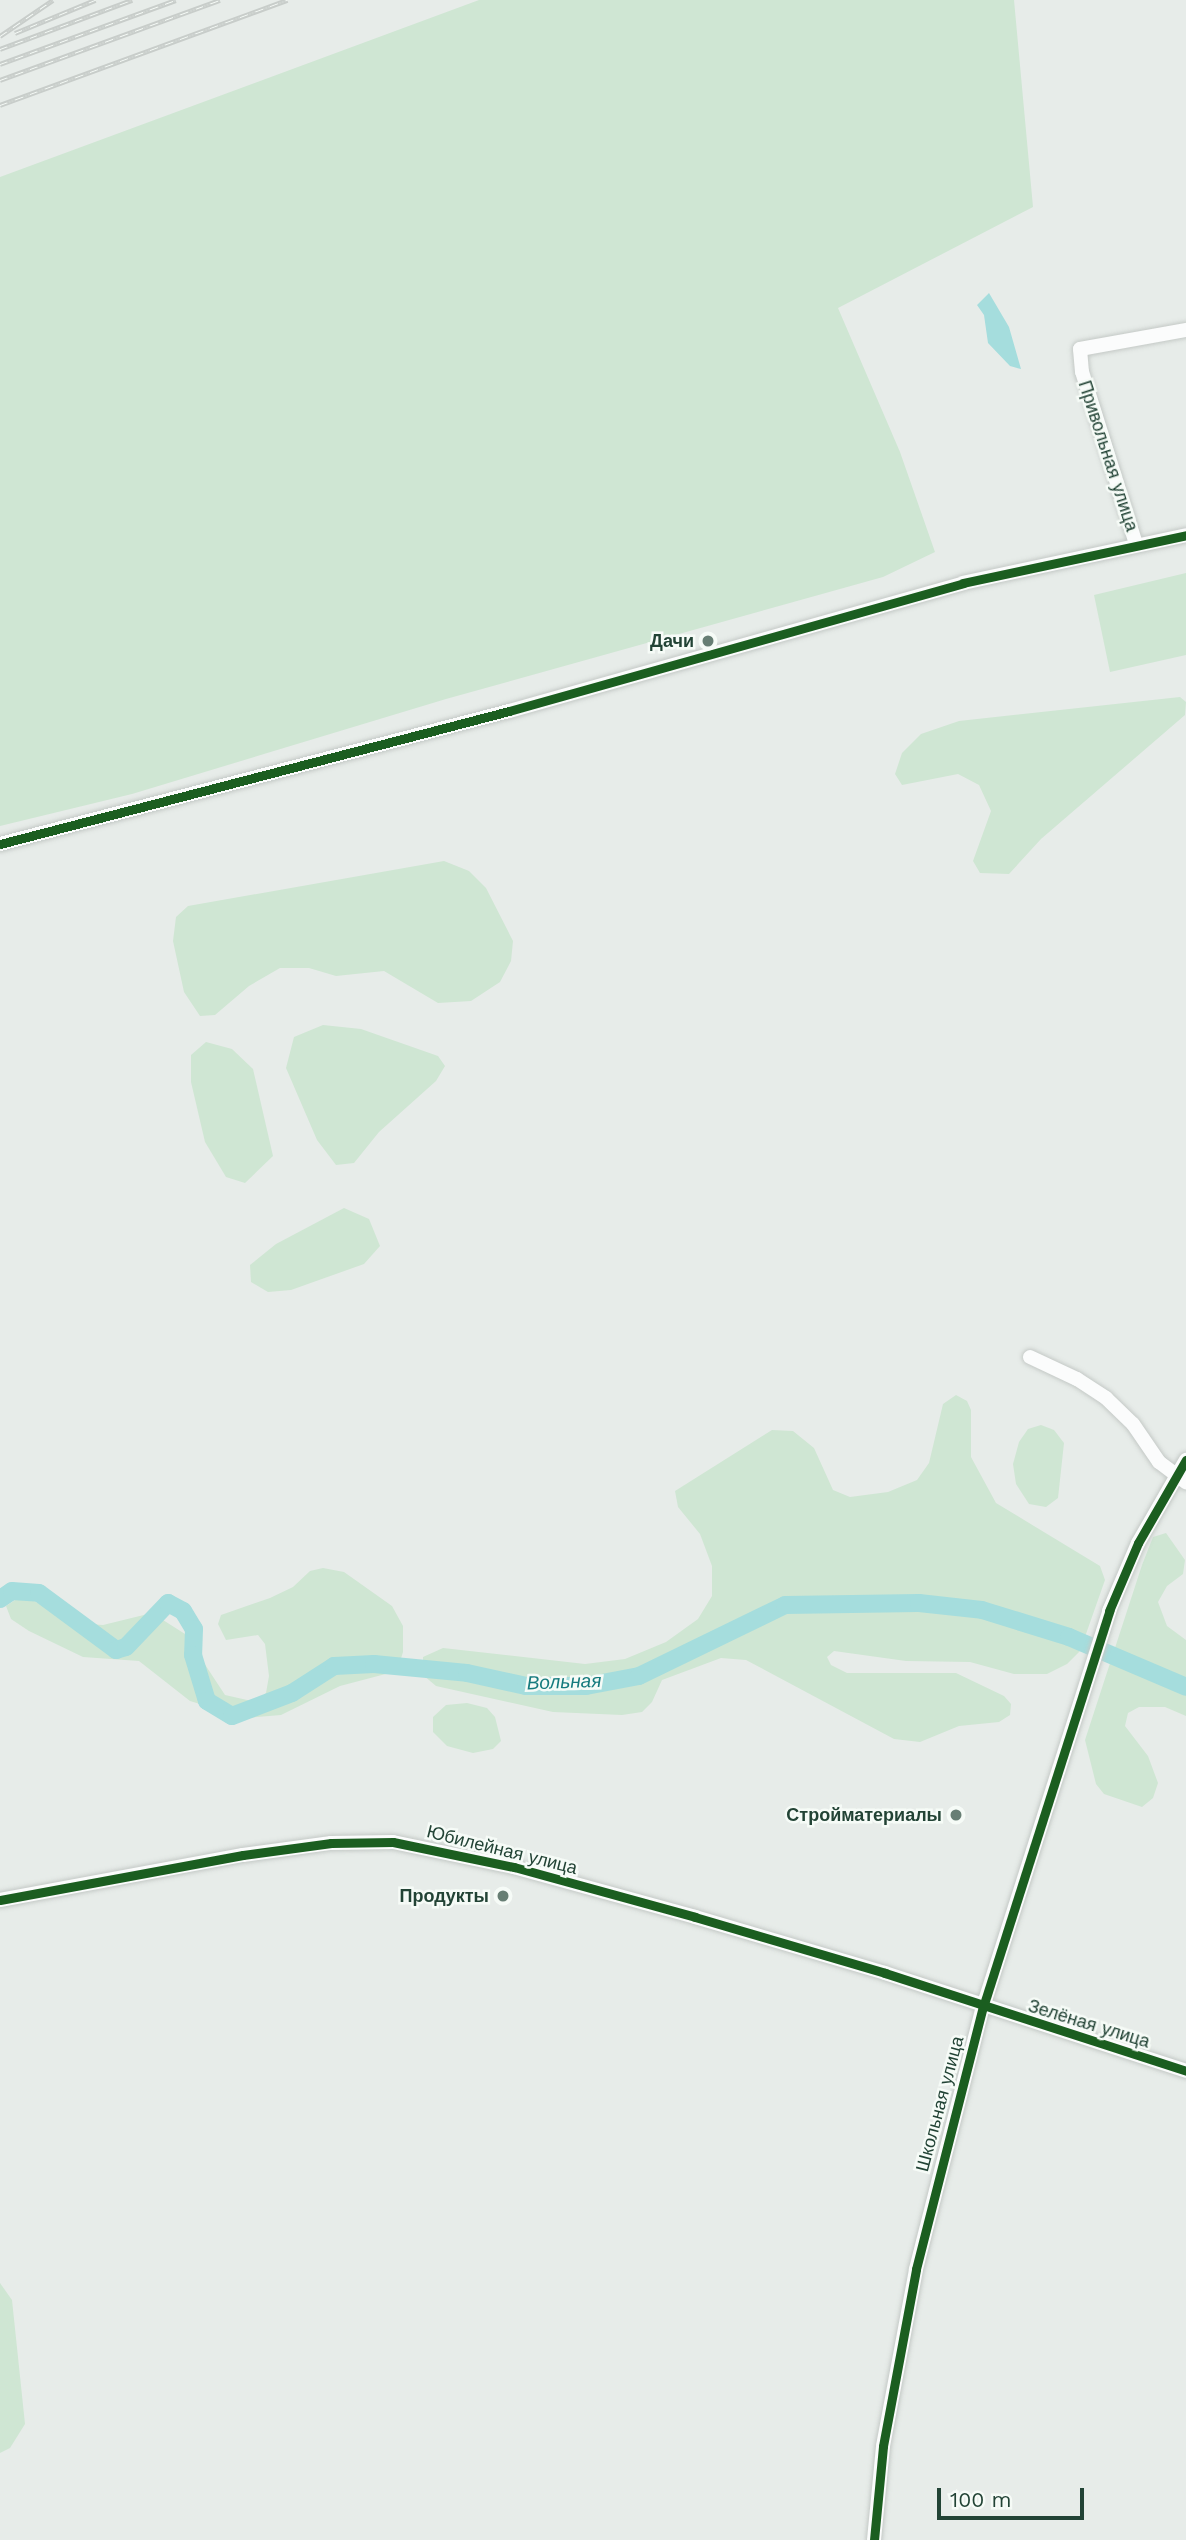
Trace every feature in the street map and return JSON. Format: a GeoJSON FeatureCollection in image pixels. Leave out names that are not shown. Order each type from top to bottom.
{"type":"FeatureCollection","features":[{"type":"Feature","properties":{"kind":"street","name":"Привольная улица"},"geometry":{"type":"LineString","coordinates":[[1136,544],[1082,372],[1080,349],[1186,330]]}},
{"type":"Feature","properties":{"kind":"street"},"geometry":{"type":"LineString","coordinates":[[0,844],[509,711],[963,583],[1186,535]]}},
{"type":"Feature","properties":{"kind":"street"},"geometry":{"type":"LineString","coordinates":[[1030,1357],[1077,1378],[1106,1398],[1133,1424],[1158,1462],[1181,1479],[1186,1460]]}},
{"type":"Feature","properties":{"kind":"street","name":"Школьная улица"},"geometry":{"type":"LineString","coordinates":[[874,2540],[883,2446],[916,2269],[983,2007],[1109,1611],[1138,1543],[1181,1479]]}},
{"type":"Feature","properties":{"kind":"street","name":"Юбилейная улица"},"geometry":{"type":"LineString","coordinates":[[0,1900],[243,1856],[331,1843],[393,1842],[514,1867],[885,1973],[983,2007]]}},
{"type":"Feature","properties":{"kind":"street","name":"Зелёная улица"},"geometry":{"type":"LineString","coordinates":[[983,2007],[1186,2071]]}},
{"type":"Feature","properties":{"kind":"green space"},"geometry":{"type":"Polygon","coordinates":[[[479,0],[1014,0],[1033,207],[838,308],[900,452],[935,552],[883,577],[446,699],[132,794],[0,826],[0,177],[479,0]]]}},
{"type":"Feature","properties":{"kind":"green space"},"geometry":{"type":"Polygon","coordinates":[[[1186,573],[1186,655],[1110,672],[1094,595],[1186,573]]]}},
{"type":"Feature","properties":{"kind":"green space"},"geometry":{"type":"Polygon","coordinates":[[[1180,697],[1186,702],[1185,715],[1041,839],[1009,874],[980,873],[973,861],[991,811],[979,785],[958,774],[902,785],[895,774],[902,753],[921,734],[959,721],[1180,697]]]}},
{"type":"Feature","properties":{"kind":"green space"},"geometry":{"type":"Polygon","coordinates":[[[444,861],[469,871],[486,888],[513,941],[511,961],[500,982],[471,1001],[438,1003],[384,971],[336,976],[309,968],[280,968],[249,986],[215,1015],[200,1016],[184,992],[173,941],[176,917],[188,906],[444,861]]]}},
{"type":"Feature","properties":{"kind":"green space"},"geometry":{"type":"Polygon","coordinates":[[[323,1025],[361,1029],[438,1056],[445,1066],[436,1081],[379,1132],[354,1163],[336,1165],[317,1140],[286,1068],[294,1037],[323,1025]]]}},
{"type":"Feature","properties":{"kind":"green space"},"geometry":{"type":"Polygon","coordinates":[[[206,1042],[232,1049],[253,1069],[273,1156],[245,1183],[226,1177],[205,1142],[191,1082],[191,1055],[206,1042]]]}},
{"type":"Feature","properties":{"kind":"green space"},"geometry":{"type":"Polygon","coordinates":[[[344,1208],[369,1219],[380,1246],[364,1264],[291,1290],[268,1292],[251,1282],[250,1265],[276,1244],[344,1208]]]}},
{"type":"Feature","properties":{"kind":"green space"},"geometry":{"type":"Polygon","coordinates":[[[956,1395],[967,1401],[971,1410],[971,1457],[996,1503],[1100,1566],[1105,1580],[1080,1651],[1067,1664],[1047,1674],[1014,1674],[970,1662],[906,1661],[834,1651],[827,1657],[831,1665],[847,1673],[956,1673],[1004,1696],[1011,1704],[1010,1715],[999,1722],[959,1726],[920,1742],[894,1739],[746,1660],[721,1658],[662,1680],[652,1702],[642,1712],[622,1715],[553,1712],[436,1686],[423,1675],[423,1657],[443,1648],[585,1664],[625,1659],[666,1642],[698,1619],[712,1596],[712,1566],[700,1534],[678,1507],[675,1491],[772,1430],[793,1431],[814,1448],[833,1490],[850,1497],[888,1492],[917,1480],[929,1463],[943,1404],[956,1395]]]}},
{"type":"Feature","properties":{"kind":"green space"},"geometry":{"type":"Polygon","coordinates":[[[1041,1425],[1054,1430],[1064,1443],[1058,1498],[1046,1507],[1029,1504],[1016,1484],[1013,1464],[1019,1442],[1028,1429],[1041,1425]]]}},
{"type":"Feature","properties":{"kind":"green space"},"geometry":{"type":"Polygon","coordinates":[[[1166,1533],[1185,1560],[1183,1574],[1167,1586],[1158,1602],[1167,1626],[1186,1640],[1186,1716],[1165,1707],[1139,1707],[1128,1713],[1125,1726],[1148,1756],[1158,1783],[1153,1798],[1142,1807],[1104,1794],[1096,1784],[1085,1740],[1142,1565],[1153,1537],[1166,1533]]]}},
{"type":"Feature","properties":{"kind":"green space"},"geometry":{"type":"Polygon","coordinates":[[[323,1568],[344,1572],[392,1606],[403,1626],[403,1652],[397,1671],[340,1686],[281,1715],[246,1718],[190,1701],[139,1661],[83,1657],[29,1631],[11,1619],[6,1606],[23,1595],[75,1623],[103,1625],[152,1613],[185,1634],[225,1695],[256,1702],[266,1693],[269,1676],[265,1644],[258,1635],[226,1640],[218,1624],[221,1615],[270,1598],[293,1587],[310,1571],[323,1568]]]}},
{"type":"Feature","properties":{"kind":"green space"},"geometry":{"type":"Polygon","coordinates":[[[467,1703],[487,1708],[495,1717],[501,1741],[493,1749],[473,1753],[447,1746],[433,1732],[433,1717],[446,1705],[467,1703]]]}},
{"type":"Feature","properties":{"kind":"green space"},"geometry":{"type":"Polygon","coordinates":[[[0,2283],[12,2300],[25,2424],[10,2448],[0,2453],[0,2283]]]}},
{"type":"Feature","properties":{"kind":"water"},"geometry":{"type":"Polygon","coordinates":[[[989,293],[1009,327],[1021,369],[1010,366],[988,343],[984,315],[977,305],[989,293]]]}},
{"type":"Feature","properties":{"kind":"waterway","name":"Вольная"},"geometry":{"type":"LineString","coordinates":[[0,1599],[12,1591],[39,1593],[116,1650],[126,1647],[168,1603],[183,1611],[194,1629],[193,1655],[207,1701],[232,1716],[292,1693],[334,1666],[374,1664],[467,1673],[526,1686],[586,1686],[639,1676],[785,1605],[919,1603],[982,1610],[1069,1637],[1186,1687]]}},
{"type":"Feature","properties":{"kind":"railway"},"geometry":{"type":"LineString","coordinates":[[0,36],[53,0]]}},
{"type":"Feature","properties":{"kind":"railway"},"geometry":{"type":"LineString","coordinates":[[15,33],[95,0]]}},
{"type":"Feature","properties":{"kind":"railway"},"geometry":{"type":"LineString","coordinates":[[0,49],[132,0]]}},
{"type":"Feature","properties":{"kind":"railway"},"geometry":{"type":"LineString","coordinates":[[0,64],[176,0]]}},
{"type":"Feature","properties":{"kind":"railway"},"geometry":{"type":"LineString","coordinates":[[0,80],[220,0]]}},
{"type":"Feature","properties":{"kind":"railway"},"geometry":{"type":"LineString","coordinates":[[0,105],[287,0]]}},
{"type":"Feature","properties":{"kind":"cycle path"},"geometry":{"type":"LineString","coordinates":[[0,844],[509,711],[963,583],[1186,535]]}},
{"type":"Feature","properties":{"kind":"cycle path"},"geometry":{"type":"LineString","coordinates":[[874,2540],[883,2446],[916,2269],[983,2007],[1109,1611],[1138,1543],[1186,1460]]}},
{"type":"Feature","properties":{"kind":"cycle path"},"geometry":{"type":"LineString","coordinates":[[0,1900],[243,1855],[331,1843],[393,1842],[514,1867],[695,1917],[885,1973],[1186,2071]]}},
{"type":"Feature","properties":{"kind":"place","name":"Дачи"},"geometry":{"type":"Point","coordinates":[708,641]}},
{"type":"Feature","properties":{"kind":"place","name":"Стройматериалы"},"geometry":{"type":"Point","coordinates":[956,1815]}},
{"type":"Feature","properties":{"kind":"place","name":"Продукты"},"geometry":{"type":"Point","coordinates":[503,1896]}}]}
